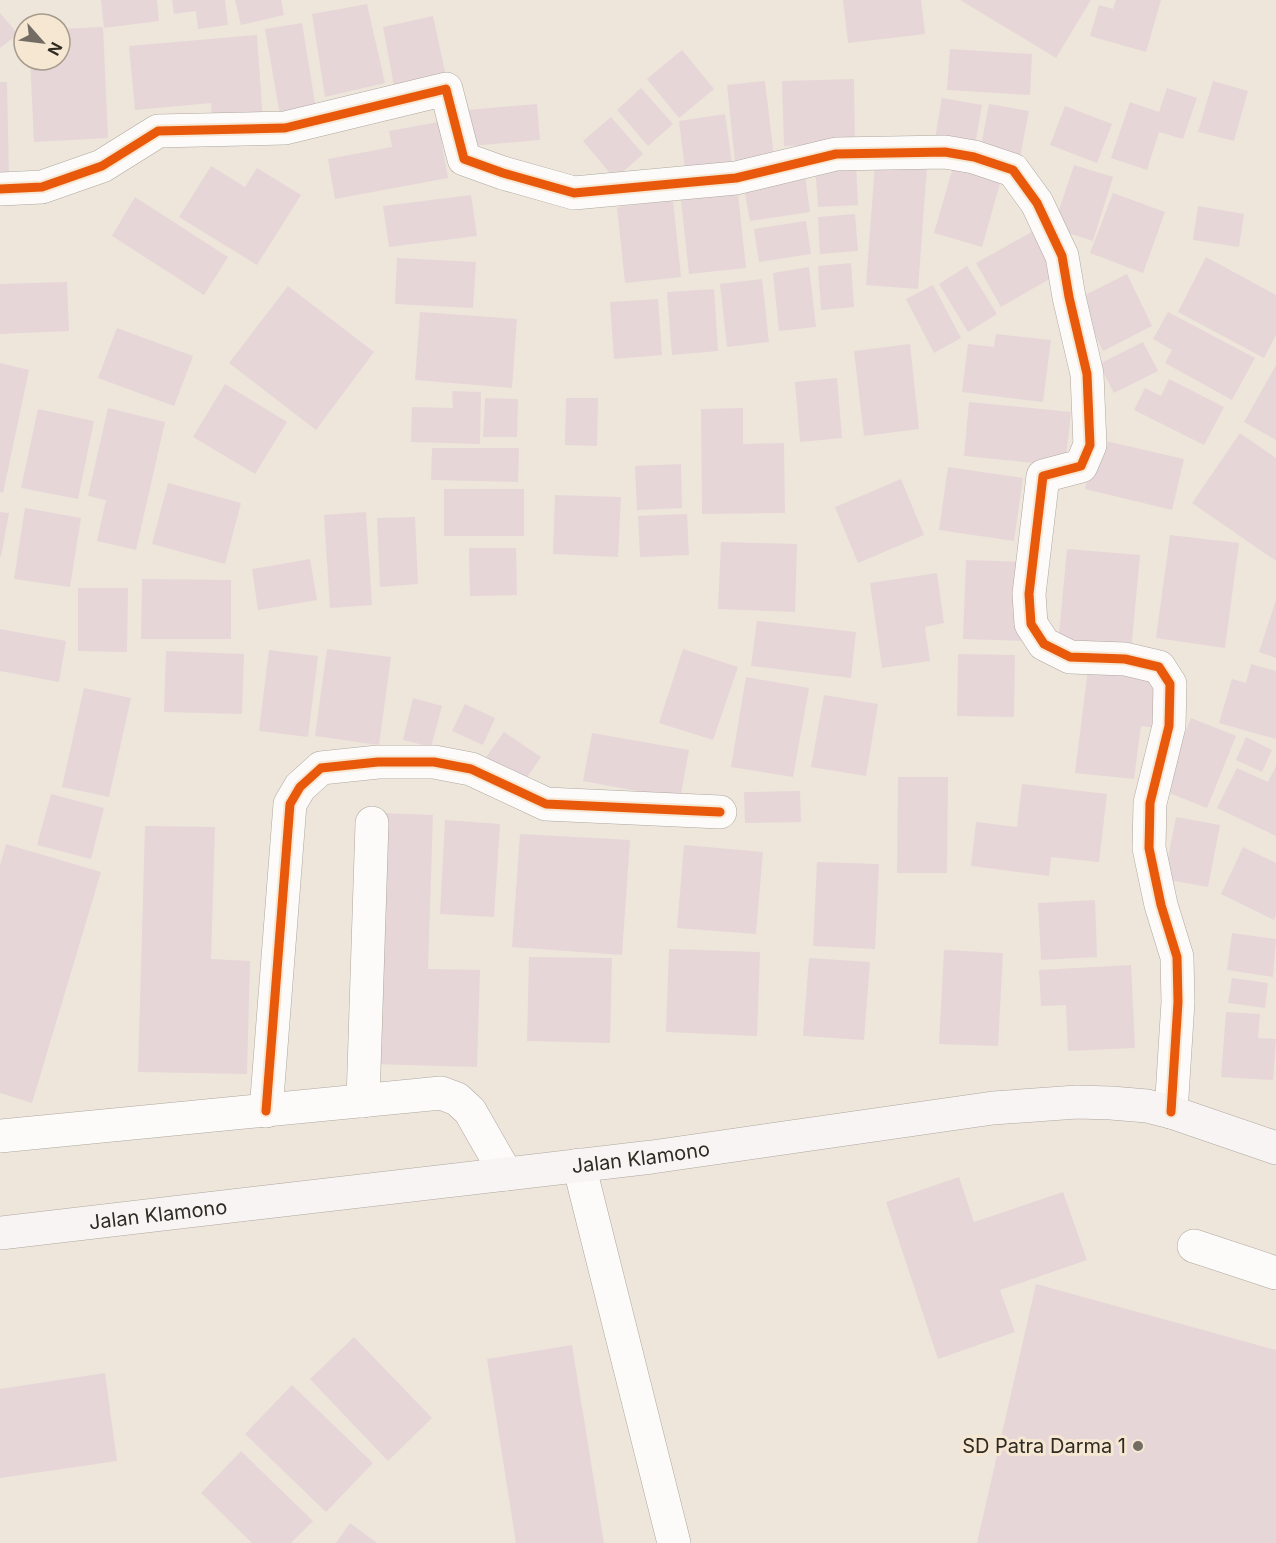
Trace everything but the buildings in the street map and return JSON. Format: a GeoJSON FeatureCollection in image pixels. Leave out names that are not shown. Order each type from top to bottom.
{"type":"FeatureCollection","features":[{"type":"Feature","properties":{"kind":"main road","name":"Jalan Klamono"},"geometry":{"type":"LineString","coordinates":[[0,1233],[579,1165],[993,1108],[1077,1102],[1147,1106],[1276,1148]]}},
{"type":"Feature","properties":{"kind":"street"},"geometry":{"type":"LineString","coordinates":[[0,189],[42,187],[102,166],[158,131],[285,128],[446,89],[464,159],[503,173],[574,193],[736,178],[836,154],[945,152],[974,157],[1013,170],[1037,203],[1062,256],[1087,374],[1090,445],[1081,466],[1043,476],[1029,594],[1031,624],[1044,644],[1070,657],[1125,658],[1159,667],[1170,684],[1169,726],[1150,803],[1149,848],[1161,905],[1177,957],[1178,1002],[1171,1112]]}},
{"type":"Feature","properties":{"kind":"street"},"geometry":{"type":"LineString","coordinates":[[266,1111],[290,804],[300,787],[321,768],[378,762],[434,762],[471,769],[546,804],[720,812]]}},
{"type":"Feature","properties":{"kind":"street"},"geometry":{"type":"LineString","coordinates":[[363,1101],[372,823]]}},
{"type":"Feature","properties":{"kind":"street"},"geometry":{"type":"LineString","coordinates":[[0,1136],[441,1093],[457,1099],[470,1111],[506,1174]]}},
{"type":"Feature","properties":{"kind":"street"},"geometry":{"type":"LineString","coordinates":[[579,1165],[674,1543]]}},
{"type":"Feature","properties":{"kind":"street"},"geometry":{"type":"LineString","coordinates":[[1194,1246],[1276,1273]]}},
{"type":"Feature","properties":{"kind":"cycle path"},"geometry":{"type":"LineString","coordinates":[[0,189],[42,187],[102,166],[158,131],[285,128],[446,89],[464,159],[503,173],[574,193],[736,178],[836,154],[945,152],[974,157],[1013,170],[1037,203],[1062,256],[1087,374],[1090,445],[1081,466],[1043,476],[1029,594],[1031,624],[1044,644],[1070,657],[1125,659],[1159,667],[1170,684],[1169,726],[1150,803],[1149,848],[1161,905],[1177,957],[1178,1002],[1171,1112]]}},
{"type":"Feature","properties":{"kind":"cycle path"},"geometry":{"type":"LineString","coordinates":[[266,1111],[290,804],[300,787],[321,768],[378,762],[434,762],[471,769],[546,804],[720,812]]}},
{"type":"Feature","properties":{"kind":"place","name":"SD Patra Darma 1"},"geometry":{"type":"Point","coordinates":[1138,1446]}}]}
